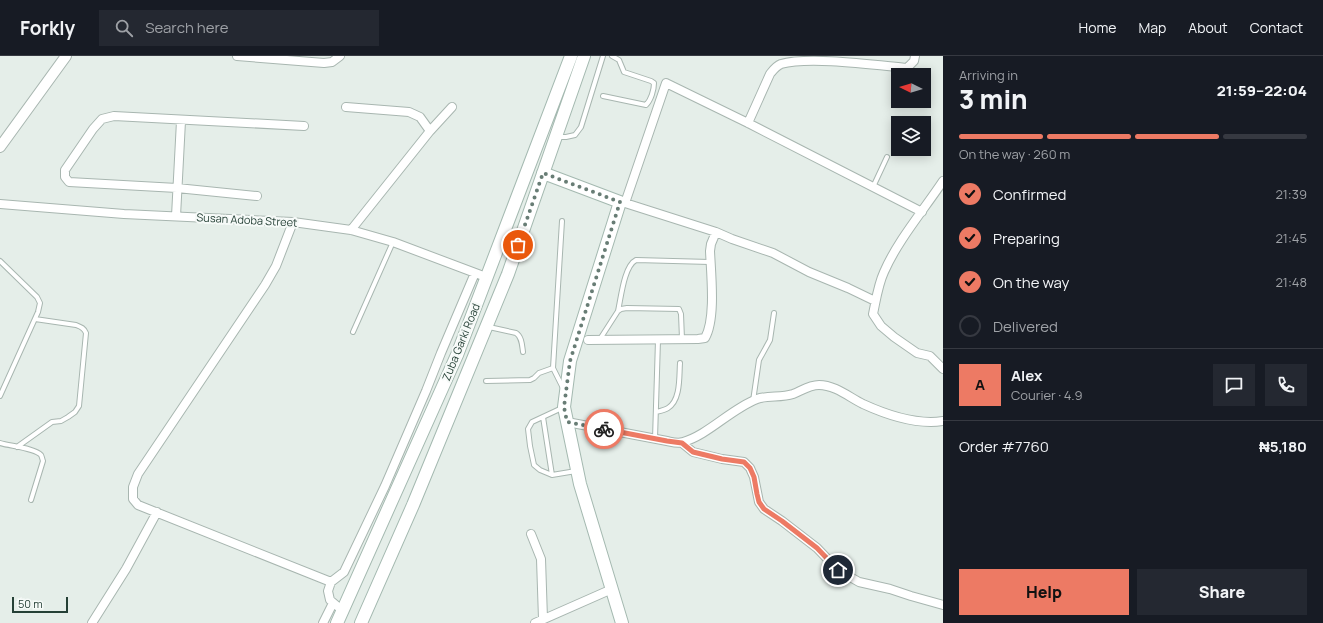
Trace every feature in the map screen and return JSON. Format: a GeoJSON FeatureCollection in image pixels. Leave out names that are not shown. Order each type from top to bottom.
{"type":"FeatureCollection","features":[{"type":"Feature","properties":{"kind":"main road","name":"Zuba Garki Road"},"geometry":{"type":"LineString","coordinates":[[337,623],[457,355],[571,56]]}},
{"type":"Feature","properties":{"kind":"main road","name":"Zuba Garki Road"},"geometry":{"type":"LineString","coordinates":[[361,623],[413,506],[508,274],[584,56]]}},
{"type":"Feature","properties":{"kind":"main road"},"geometry":{"type":"LineString","coordinates":[[543,173],[623,202],[570,361],[565,401],[567,422],[577,471],[622,623]]}},
{"type":"Feature","properties":{"kind":"street"},"geometry":{"type":"LineString","coordinates":[[0,146],[66,56]]}},
{"type":"Feature","properties":{"kind":"street"},"geometry":{"type":"LineString","coordinates":[[237,56],[324,63],[332,62],[340,56]]}},
{"type":"Feature","properties":{"kind":"street"},"geometry":{"type":"LineString","coordinates":[[748,123],[770,74],[775,67],[791,61],[841,58],[907,68],[914,61],[915,56]]}},
{"type":"Feature","properties":{"kind":"street"},"geometry":{"type":"LineString","coordinates":[[876,301],[809,272],[773,253],[716,232],[623,202],[666,83],[922,212]]}},
{"type":"Feature","properties":{"kind":"street"},"geometry":{"type":"LineString","coordinates":[[346,107],[408,112],[420,117],[430,131]]}},
{"type":"Feature","properties":{"kind":"street"},"geometry":{"type":"LineString","coordinates":[[351,230],[430,131],[452,107]]}},
{"type":"Feature","properties":{"kind":"street"},"geometry":{"type":"LineString","coordinates":[[257,196],[177,188],[69,182],[65,177],[65,170],[93,129],[102,119],[114,116],[181,121],[304,126]]}},
{"type":"Feature","properties":{"kind":"street"},"geometry":{"type":"LineString","coordinates":[[176,216],[181,121]]}},
{"type":"Feature","properties":{"kind":"street"},"geometry":{"type":"LineString","coordinates":[[942,366],[930,356],[917,353],[894,337],[881,326],[874,314],[883,274],[894,252],[943,182]]}},
{"type":"Feature","properties":{"kind":"street","name":"Susan Adoba Street"},"geometry":{"type":"LineString","coordinates":[[0,204],[124,214],[293,222],[351,230],[393,242],[486,277]]}},
{"type":"Feature","properties":{"kind":"street"},"geometry":{"type":"LineString","coordinates":[[293,222],[276,266],[265,285],[138,474],[133,487],[132,498],[138,505],[331,582]]}},
{"type":"Feature","properties":{"kind":"street"},"geometry":{"type":"LineString","coordinates":[[588,340],[705,338],[708,332],[711,312],[711,244],[716,232]]}},
{"type":"Feature","properties":{"kind":"street"},"geometry":{"type":"LineString","coordinates":[[343,611],[330,600],[328,591],[331,582],[344,572],[385,486],[426,392],[446,339],[474,273]]}},
{"type":"Feature","properties":{"kind":"street"},"geometry":{"type":"LineString","coordinates":[[682,443],[757,399],[793,394],[819,385],[837,389],[863,404],[895,416],[915,421],[943,421]]}},
{"type":"Feature","properties":{"kind":"street"},"geometry":{"type":"LineString","coordinates":[[567,422],[682,443],[693,452],[722,459],[744,462],[750,468],[754,477],[759,502],[764,509],[817,548],[838,570],[859,582],[890,589],[943,605]]}},
{"type":"Feature","properties":{"kind":"street"},"geometry":{"type":"LineString","coordinates":[[92,623],[126,569],[157,512]]}},
{"type":"Feature","properties":{"kind":"street"},"geometry":{"type":"LineString","coordinates":[[531,534],[540,559],[543,619]]}},
{"type":"Feature","properties":{"kind":"street"},"geometry":{"type":"LineString","coordinates":[[535,623],[612,589]]}},
{"type":"Feature","properties":{"kind":"street"},"geometry":{"type":"LineString","coordinates":[[323,623],[333,603]]}},
{"type":"Feature","properties":{"kind":"lane"},"geometry":{"type":"LineString","coordinates":[[556,136],[570,136],[575,135],[578,132],[604,56]]}},
{"type":"Feature","properties":{"kind":"lane"},"geometry":{"type":"LineString","coordinates":[[603,96],[646,105],[649,101],[654,86],[654,83],[651,81],[624,72],[617,58],[612,56]]}},
{"type":"Feature","properties":{"kind":"lane"},"geometry":{"type":"LineString","coordinates":[[873,187],[887,157]]}},
{"type":"Feature","properties":{"kind":"lane"},"geometry":{"type":"LineString","coordinates":[[562,221],[553,368],[565,401],[543,417],[532,422],[528,429],[534,465],[540,470],[552,475],[577,471]]}},
{"type":"Feature","properties":{"kind":"lane"},"geometry":{"type":"LineString","coordinates":[[353,332],[393,242]]}},
{"type":"Feature","properties":{"kind":"lane"},"geometry":{"type":"LineString","coordinates":[[599,339],[618,311],[629,266],[632,262],[636,260],[711,262]]}},
{"type":"Feature","properties":{"kind":"lane"},"geometry":{"type":"LineString","coordinates":[[0,261],[37,297],[40,303],[35,320],[2,387],[0,396]]}},
{"type":"Feature","properties":{"kind":"lane"},"geometry":{"type":"LineString","coordinates":[[618,311],[621,308],[679,309],[681,314],[682,339]]}},
{"type":"Feature","properties":{"kind":"lane"},"geometry":{"type":"LineString","coordinates":[[753,401],[759,360],[770,340],[774,313]]}},
{"type":"Feature","properties":{"kind":"lane"},"geometry":{"type":"LineString","coordinates":[[17,447],[52,422],[61,421],[68,418],[75,412],[78,406],[86,333],[85,330],[76,325],[35,320]]}},
{"type":"Feature","properties":{"kind":"lane"},"geometry":{"type":"LineString","coordinates":[[486,326],[516,332],[520,337],[523,352]]}},
{"type":"Feature","properties":{"kind":"lane"},"geometry":{"type":"LineString","coordinates":[[656,439],[658,339]]}},
{"type":"Feature","properties":{"kind":"lane"},"geometry":{"type":"LineString","coordinates":[[656,412],[667,409],[672,405],[676,398],[680,363]]}},
{"type":"Feature","properties":{"kind":"lane"},"geometry":{"type":"LineString","coordinates":[[486,381],[530,380],[539,373],[553,368]]}},
{"type":"Feature","properties":{"kind":"lane"},"geometry":{"type":"LineString","coordinates":[[543,417],[552,475]]}},
{"type":"Feature","properties":{"kind":"lane"},"geometry":{"type":"LineString","coordinates":[[0,443],[38,453],[42,458],[43,461],[31,500]]}},
{"type":"Feature","properties":{"kind":"way so far"},"geometry":{"type":"LineString","coordinates":[[518,245],[543,173],[620,202],[570,361],[564,407],[567,422],[604,429]]}},
{"type":"Feature","properties":{"kind":"route"},"geometry":{"type":"LineString","coordinates":[[604,429],[682,443],[693,452],[722,459],[744,462],[750,468],[754,477],[759,502],[764,509],[817,548],[838,570]]}}]}
